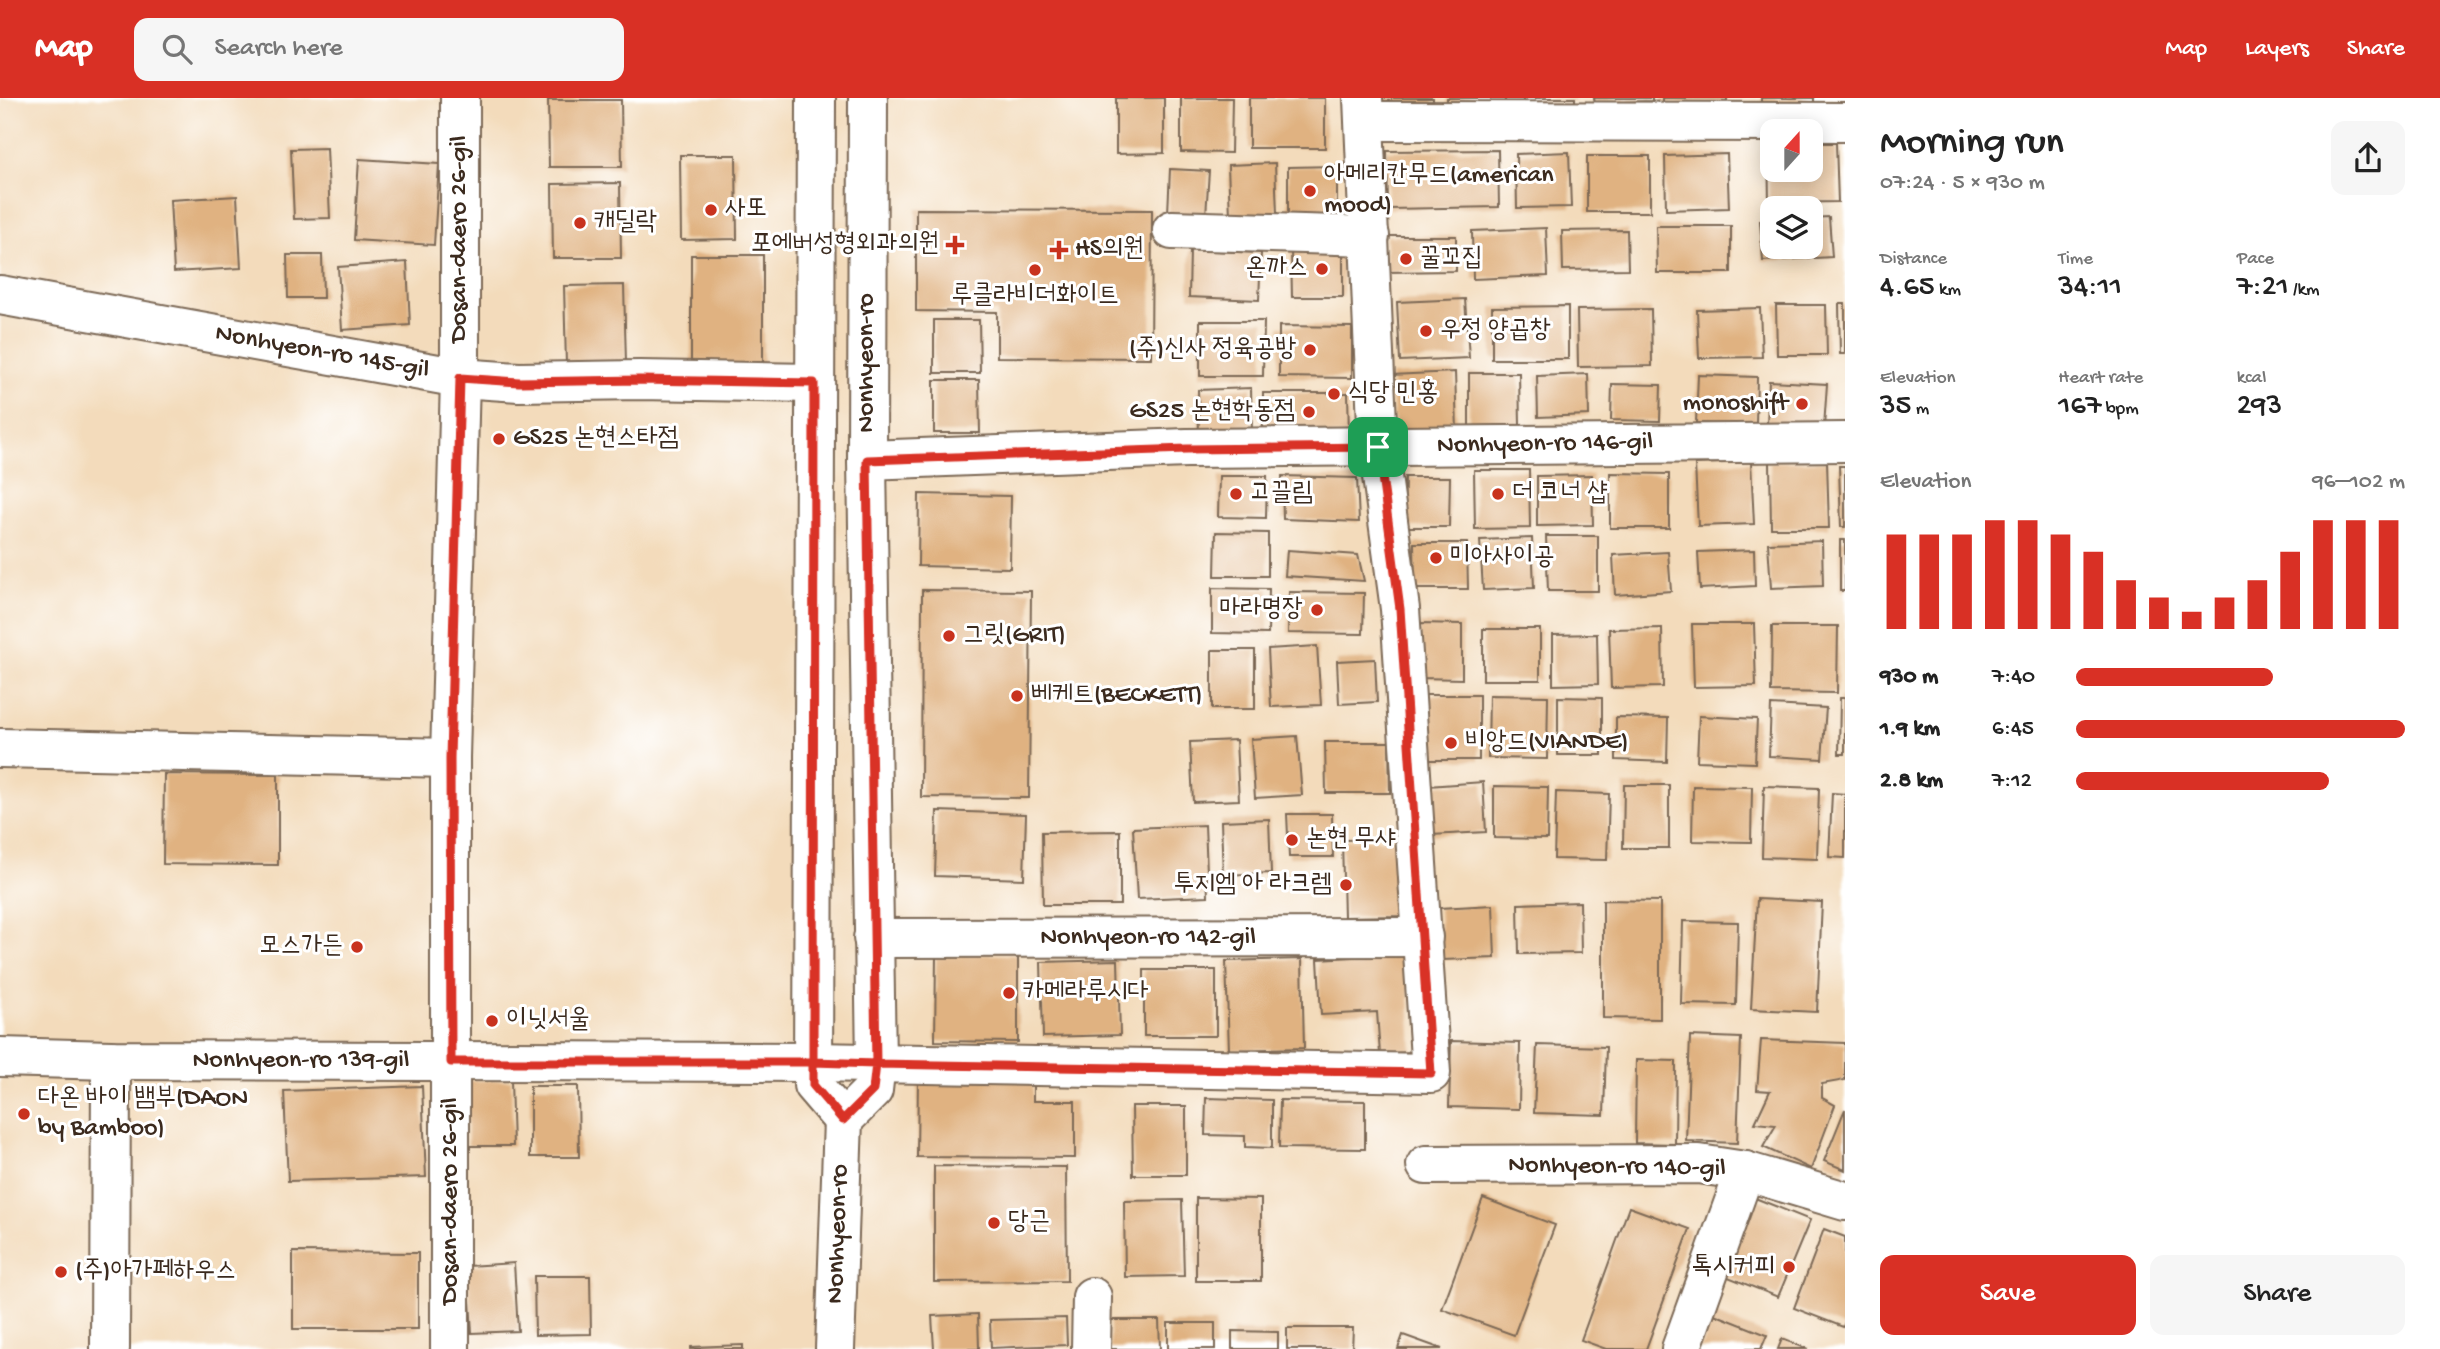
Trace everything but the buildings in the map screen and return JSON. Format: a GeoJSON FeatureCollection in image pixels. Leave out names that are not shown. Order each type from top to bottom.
{"type":"FeatureCollection","features":[{"type":"Feature","properties":{"kind":"street","name":"Dosan-daero 26-gil"},"geometry":{"type":"LineString","coordinates":[[450,1349],[450,758],[460,378],[460,98]]}},
{"type":"Feature","properties":{"kind":"street","name":"Nonhyeon-ro"},"geometry":{"type":"LineString","coordinates":[[816,98],[813,1085],[843,1120],[835,1349]]}},
{"type":"Feature","properties":{"kind":"street","name":"Nonhyeon-ro"},"geometry":{"type":"LineString","coordinates":[[843,1120],[873,1090],[876,1064],[867,460],[868,98]]}},
{"type":"Feature","properties":{"kind":"street"},"geometry":{"type":"LineString","coordinates":[[876,1064],[1431,1073],[1400,609],[1378,447],[1364,109],[1845,122]]}},
{"type":"Feature","properties":{"kind":"street"},"geometry":{"type":"LineString","coordinates":[[1172,230],[1370,236]]}},
{"type":"Feature","properties":{"kind":"street","name":"Nonhyeon-ro 145-gil"},"geometry":{"type":"LineString","coordinates":[[0,295],[460,378],[519,382],[639,380],[814,383]]}},
{"type":"Feature","properties":{"kind":"street","name":"Nonhyeon-ro 146-gil"},"geometry":{"type":"LineString","coordinates":[[867,460],[1187,449],[1845,442]]}},
{"type":"Feature","properties":{"kind":"street"},"geometry":{"type":"LineString","coordinates":[[0,748],[450,758]]}},
{"type":"Feature","properties":{"kind":"street","name":"Nonhyeon-ro 142-gil"},"geometry":{"type":"LineString","coordinates":[[873,938],[1423,937]]}},
{"type":"Feature","properties":{"kind":"street","name":"Nonhyeon-ro 139-gil"},"geometry":{"type":"LineString","coordinates":[[0,1057],[111,1060],[876,1064]]}},
{"type":"Feature","properties":{"kind":"street"},"geometry":{"type":"LineString","coordinates":[[110,1349],[111,1060]]}},
{"type":"Feature","properties":{"kind":"street","name":"Nonhyeon-ro 140-gil"},"geometry":{"type":"LineString","coordinates":[[1426,1165],[1699,1164],[1745,1171],[1845,1201]]}},
{"type":"Feature","properties":{"kind":"street"},"geometry":{"type":"LineString","coordinates":[[1681,1349],[1745,1171]]}},
{"type":"Feature","properties":{"kind":"street"},"geometry":{"type":"LineString","coordinates":[[1091,1349],[1092,1297]]}},
{"type":"Feature","properties":{"kind":"place","name":"아메리칸무드(american mood)"},"geometry":{"type":"Point","coordinates":[1310,191]}},
{"type":"Feature","properties":{"kind":"place","name":"사또"},"geometry":{"type":"Point","coordinates":[711,210]}},
{"type":"Feature","properties":{"kind":"place","name":"캐딜락"},"geometry":{"type":"Point","coordinates":[580,223]}},
{"type":"Feature","properties":{"kind":"place","name":"포에버성형외과의원"},"geometry":{"type":"Point","coordinates":[955,245]}},
{"type":"Feature","properties":{"kind":"place","name":"HS의원"},"geometry":{"type":"Point","coordinates":[1059,250]}},
{"type":"Feature","properties":{"kind":"place","name":"꿀꼬집"},"geometry":{"type":"Point","coordinates":[1406,259]}},
{"type":"Feature","properties":{"kind":"place","name":"온까스"},"geometry":{"type":"Point","coordinates":[1322,269]}},
{"type":"Feature","properties":{"kind":"place","name":"루클라비더화이트"},"geometry":{"type":"Point","coordinates":[1035,270]}},
{"type":"Feature","properties":{"kind":"place","name":"우정 양곱창"},"geometry":{"type":"Point","coordinates":[1426,331]}},
{"type":"Feature","properties":{"kind":"place","name":"(주)신사 정육공방"},"geometry":{"type":"Point","coordinates":[1310,350]}},
{"type":"Feature","properties":{"kind":"place","name":"식당 민홍"},"geometry":{"type":"Point","coordinates":[1334,394]}},
{"type":"Feature","properties":{"kind":"place","name":"monoshift"},"geometry":{"type":"Point","coordinates":[1802,404]}},
{"type":"Feature","properties":{"kind":"place","name":"GS25 논현학동점"},"geometry":{"type":"Point","coordinates":[1309,412]}},
{"type":"Feature","properties":{"kind":"place","name":"GS25 논현스타점"},"geometry":{"type":"Point","coordinates":[499,439]}},
{"type":"Feature","properties":{"kind":"place","name":"고끌림"},"geometry":{"type":"Point","coordinates":[1236,494]}},
{"type":"Feature","properties":{"kind":"place","name":"더 코너 샵"},"geometry":{"type":"Point","coordinates":[1498,494]}},
{"type":"Feature","properties":{"kind":"place","name":"미아사이공"},"geometry":{"type":"Point","coordinates":[1436,558]}},
{"type":"Feature","properties":{"kind":"place","name":"마라명장"},"geometry":{"type":"Point","coordinates":[1317,610]}},
{"type":"Feature","properties":{"kind":"place","name":"그릿(GRIT)"},"geometry":{"type":"Point","coordinates":[949,636]}},
{"type":"Feature","properties":{"kind":"place","name":"베케트(BECKETT)"},"geometry":{"type":"Point","coordinates":[1017,696]}},
{"type":"Feature","properties":{"kind":"place","name":"비앙드(VIANDE)"},"geometry":{"type":"Point","coordinates":[1451,743]}},
{"type":"Feature","properties":{"kind":"place","name":"논현 무샤"},"geometry":{"type":"Point","coordinates":[1292,840]}},
{"type":"Feature","properties":{"kind":"place","name":"투지엠 아 라크렘"},"geometry":{"type":"Point","coordinates":[1346,885]}},
{"type":"Feature","properties":{"kind":"place","name":"모스가든"},"geometry":{"type":"Point","coordinates":[357,947]}},
{"type":"Feature","properties":{"kind":"place","name":"카메라루시다"},"geometry":{"type":"Point","coordinates":[1009,993]}},
{"type":"Feature","properties":{"kind":"place","name":"이닛서울"},"geometry":{"type":"Point","coordinates":[492,1021]}},
{"type":"Feature","properties":{"kind":"place","name":"다온 바이 뱀부(DAON by Bamboo)"},"geometry":{"type":"Point","coordinates":[24,1114]}},
{"type":"Feature","properties":{"kind":"place","name":"당근"},"geometry":{"type":"Point","coordinates":[994,1223]}},
{"type":"Feature","properties":{"kind":"place","name":"톡시커피"},"geometry":{"type":"Point","coordinates":[1789,1267]}},
{"type":"Feature","properties":{"kind":"place","name":"(주)아가페하우스"},"geometry":{"type":"Point","coordinates":[61,1272]}},
{"type":"Feature","properties":{"kind":"route"},"geometry":{"type":"LineString","coordinates":[[1378,447],[1187,449],[867,460],[876,1064],[813,1062],[814,383],[639,380],[519,382],[460,378],[450,758],[451,1062],[813,1062],[813,1085],[843,1120],[873,1090],[876,1064],[1431,1073],[1400,609],[1378,447]]}}]}
